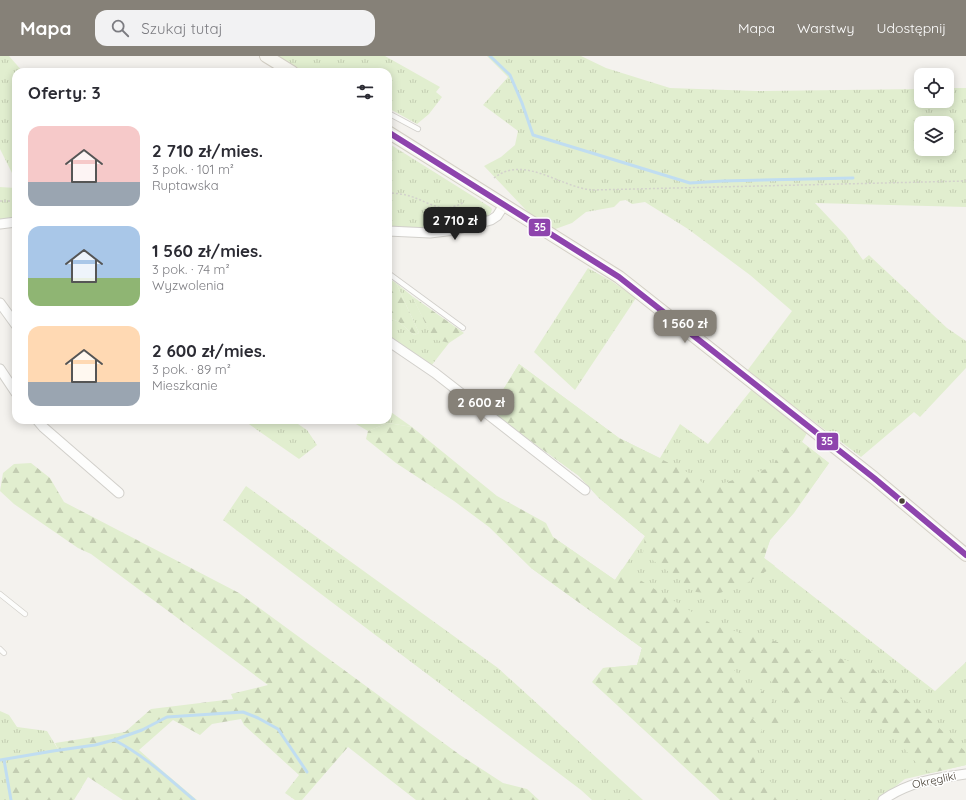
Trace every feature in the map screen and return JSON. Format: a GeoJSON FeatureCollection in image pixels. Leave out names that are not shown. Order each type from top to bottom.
{"type":"FeatureCollection","features":[{"type":"Feature","properties":{"kind":"street"},"geometry":{"type":"LineString","coordinates":[[266,56],[286,68]]}},
{"type":"Feature","properties":{"kind":"street"},"geometry":{"type":"LineString","coordinates":[[392,135],[619,277],[874,478],[966,555]]}},
{"type":"Feature","properties":{"kind":"street"},"geometry":{"type":"LineString","coordinates":[[392,231],[430,233],[455,230],[491,220],[497,216],[504,205]]}},
{"type":"Feature","properties":{"kind":"street"},"geometry":{"type":"LineString","coordinates":[[0,224],[12,222]]}},
{"type":"Feature","properties":{"kind":"street"},"geometry":{"type":"LineString","coordinates":[[0,303],[12,320]]}},
{"type":"Feature","properties":{"kind":"street"},"geometry":{"type":"LineString","coordinates":[[392,344],[435,373],[585,490]]}},
{"type":"Feature","properties":{"kind":"street"},"geometry":{"type":"LineString","coordinates":[[0,369],[12,387]]}},
{"type":"Feature","properties":{"kind":"street"},"geometry":{"type":"LineString","coordinates":[[40,424],[119,493]]}},
{"type":"Feature","properties":{"kind":"street","name":"Okręgliki"},"geometry":{"type":"LineString","coordinates":[[883,800],[911,784],[930,779],[966,774]]}},
{"type":"Feature","properties":{"kind":"lane"},"geometry":{"type":"LineString","coordinates":[[392,115],[418,129]]}},
{"type":"Feature","properties":{"kind":"lane"},"geometry":{"type":"LineString","coordinates":[[392,276],[463,328]]}},
{"type":"Feature","properties":{"kind":"lane"},"geometry":{"type":"LineString","coordinates":[[0,594],[25,614]]}},
{"type":"Feature","properties":{"kind":"lane"},"geometry":{"type":"LineString","coordinates":[[0,649],[4,653]]}},
{"type":"Feature","properties":{"kind":"path"},"geometry":{"type":"LineString","coordinates":[[494,178],[506,170],[527,170],[578,187],[593,190],[966,181]]}},
{"type":"Feature","properties":{"kind":"path"},"geometry":{"type":"LineString","coordinates":[[392,193],[406,195],[441,208],[455,206],[464,202]]}},
{"type":"Feature","properties":{"kind":"path"},"geometry":{"type":"LineString","coordinates":[[0,201],[12,201]]}},
{"type":"Feature","properties":{"kind":"green space"},"geometry":{"type":"Polygon","coordinates":[[[0,56],[9,56],[20,68],[12,68],[12,173],[0,149],[0,56]]]}},
{"type":"Feature","properties":{"kind":"green space"},"geometry":{"type":"Polygon","coordinates":[[[274,56],[385,56],[440,87],[436,92],[442,97],[429,114],[417,124],[392,110],[392,68],[294,68],[274,56]]]}},
{"type":"Feature","properties":{"kind":"green space"},"geometry":{"type":"Polygon","coordinates":[[[487,56],[581,56],[606,68],[670,88],[756,91],[914,89],[914,108],[954,108],[954,88],[966,88],[966,207],[815,203],[846,236],[863,260],[869,255],[947,328],[966,341],[966,368],[920,417],[914,412],[861,457],[747,371],[792,311],[750,275],[688,229],[645,202],[632,204],[626,200],[620,201],[614,207],[586,212],[572,223],[547,232],[484,166],[501,157],[515,145],[518,131],[483,105],[508,77],[487,56]]]}},
{"type":"Feature","properties":{"kind":"green space"},"geometry":{"type":"Polygon","coordinates":[[[392,146],[492,209],[491,213],[485,218],[446,228],[431,230],[392,228],[392,146]]]}},
{"type":"Feature","properties":{"kind":"green space"},"geometry":{"type":"Polygon","coordinates":[[[0,187],[12,188],[12,219],[0,220],[0,187]]]}},
{"type":"Feature","properties":{"kind":"green space"},"geometry":{"type":"Polygon","coordinates":[[[588,268],[613,282],[636,298],[575,390],[534,352],[588,268]]]}},
{"type":"Feature","properties":{"kind":"green space"},"geometry":{"type":"Polygon","coordinates":[[[392,280],[396,283],[419,333],[414,335],[399,322],[392,319],[392,280]]]}},
{"type":"Feature","properties":{"kind":"green space"},"geometry":{"type":"Polygon","coordinates":[[[396,283],[412,296],[433,338],[449,343],[431,366],[392,339],[392,319],[399,322],[414,335],[419,333],[396,283]]]}},
{"type":"Feature","properties":{"kind":"green space"},"geometry":{"type":"Polygon","coordinates":[[[412,296],[464,333],[449,343],[433,339],[412,296]]]}},
{"type":"Feature","properties":{"kind":"green space"},"geometry":{"type":"Polygon","coordinates":[[[519,364],[619,438],[660,458],[680,424],[708,444],[752,389],[807,433],[802,442],[829,463],[794,513],[770,540],[764,558],[935,691],[966,662],[966,765],[905,779],[878,800],[722,800],[603,668],[637,665],[642,648],[531,568],[553,537],[615,580],[645,536],[599,498],[579,476],[490,411],[519,364]]]}},
{"type":"Feature","properties":{"kind":"green space"},"geometry":{"type":"Polygon","coordinates":[[[519,364],[619,438],[691,474],[707,486],[715,486],[772,467],[786,446],[802,442],[829,463],[791,516],[770,540],[764,558],[775,566],[740,587],[716,594],[696,592],[643,553],[645,536],[599,498],[579,476],[490,411],[519,364]]]}},
{"type":"Feature","properties":{"kind":"green space"},"geometry":{"type":"Polygon","coordinates":[[[392,413],[412,427],[392,424],[392,413]]]}},
{"type":"Feature","properties":{"kind":"green space"},"geometry":{"type":"Polygon","coordinates":[[[249,424],[298,424],[307,430],[317,445],[299,459],[249,424]]]}},
{"type":"Feature","properties":{"kind":"green space"},"geometry":{"type":"Polygon","coordinates":[[[356,424],[386,424],[368,431],[356,424]]]}},
{"type":"Feature","properties":{"kind":"green space"},"geometry":{"type":"Polygon","coordinates":[[[386,424],[412,427],[497,496],[546,523],[553,537],[615,580],[622,569],[715,626],[825,654],[872,668],[966,752],[966,765],[931,773],[918,765],[883,723],[840,698],[821,692],[808,695],[794,706],[784,692],[777,686],[740,665],[733,669],[749,686],[761,690],[788,718],[782,729],[752,718],[762,730],[757,745],[755,764],[787,800],[720,800],[592,682],[603,668],[637,665],[642,648],[531,568],[489,527],[454,501],[396,463],[366,439],[368,431],[386,424]]]}},
{"type":"Feature","properties":{"kind":"green space"},"geometry":{"type":"Polygon","coordinates":[[[31,463],[50,478],[64,502],[239,593],[460,755],[503,783],[527,789],[539,800],[416,800],[348,747],[302,800],[295,800],[285,793],[299,775],[244,725],[241,719],[212,724],[200,735],[173,720],[139,750],[197,800],[123,800],[88,777],[74,800],[13,800],[9,764],[60,753],[55,743],[125,732],[151,709],[233,699],[231,694],[268,685],[91,554],[78,548],[14,504],[0,491],[3,473],[14,464],[31,463]]]}},
{"type":"Feature","properties":{"kind":"green space"},"geometry":{"type":"Polygon","coordinates":[[[246,486],[498,668],[643,800],[592,800],[581,790],[223,520],[246,486]]]}},
{"type":"Feature","properties":{"kind":"green space"},"geometry":{"type":"Polygon","coordinates":[[[0,711],[9,715],[17,727],[47,731],[62,756],[74,800],[0,800],[0,711]]]}},
{"type":"Feature","properties":{"kind":"waterway"},"geometry":{"type":"LineString","coordinates":[[490,56],[510,75],[533,135],[690,183],[853,178]]}},
{"type":"Feature","properties":{"kind":"waterway"},"geometry":{"type":"LineString","coordinates":[[0,760],[95,745],[142,730],[167,717],[243,712],[278,729],[307,772]]}},
{"type":"Feature","properties":{"kind":"waterway"},"geometry":{"type":"LineString","coordinates":[[114,740],[146,760],[194,800]]}},
{"type":"Feature","properties":{"kind":"waterway"},"geometry":{"type":"LineString","coordinates":[[4,760],[11,800]]}},
{"type":"Feature","properties":{"kind":"transit line","name":"35"},"geometry":{"type":"LineString","coordinates":[[392,135],[619,277],[874,478],[966,555]]}}]}
